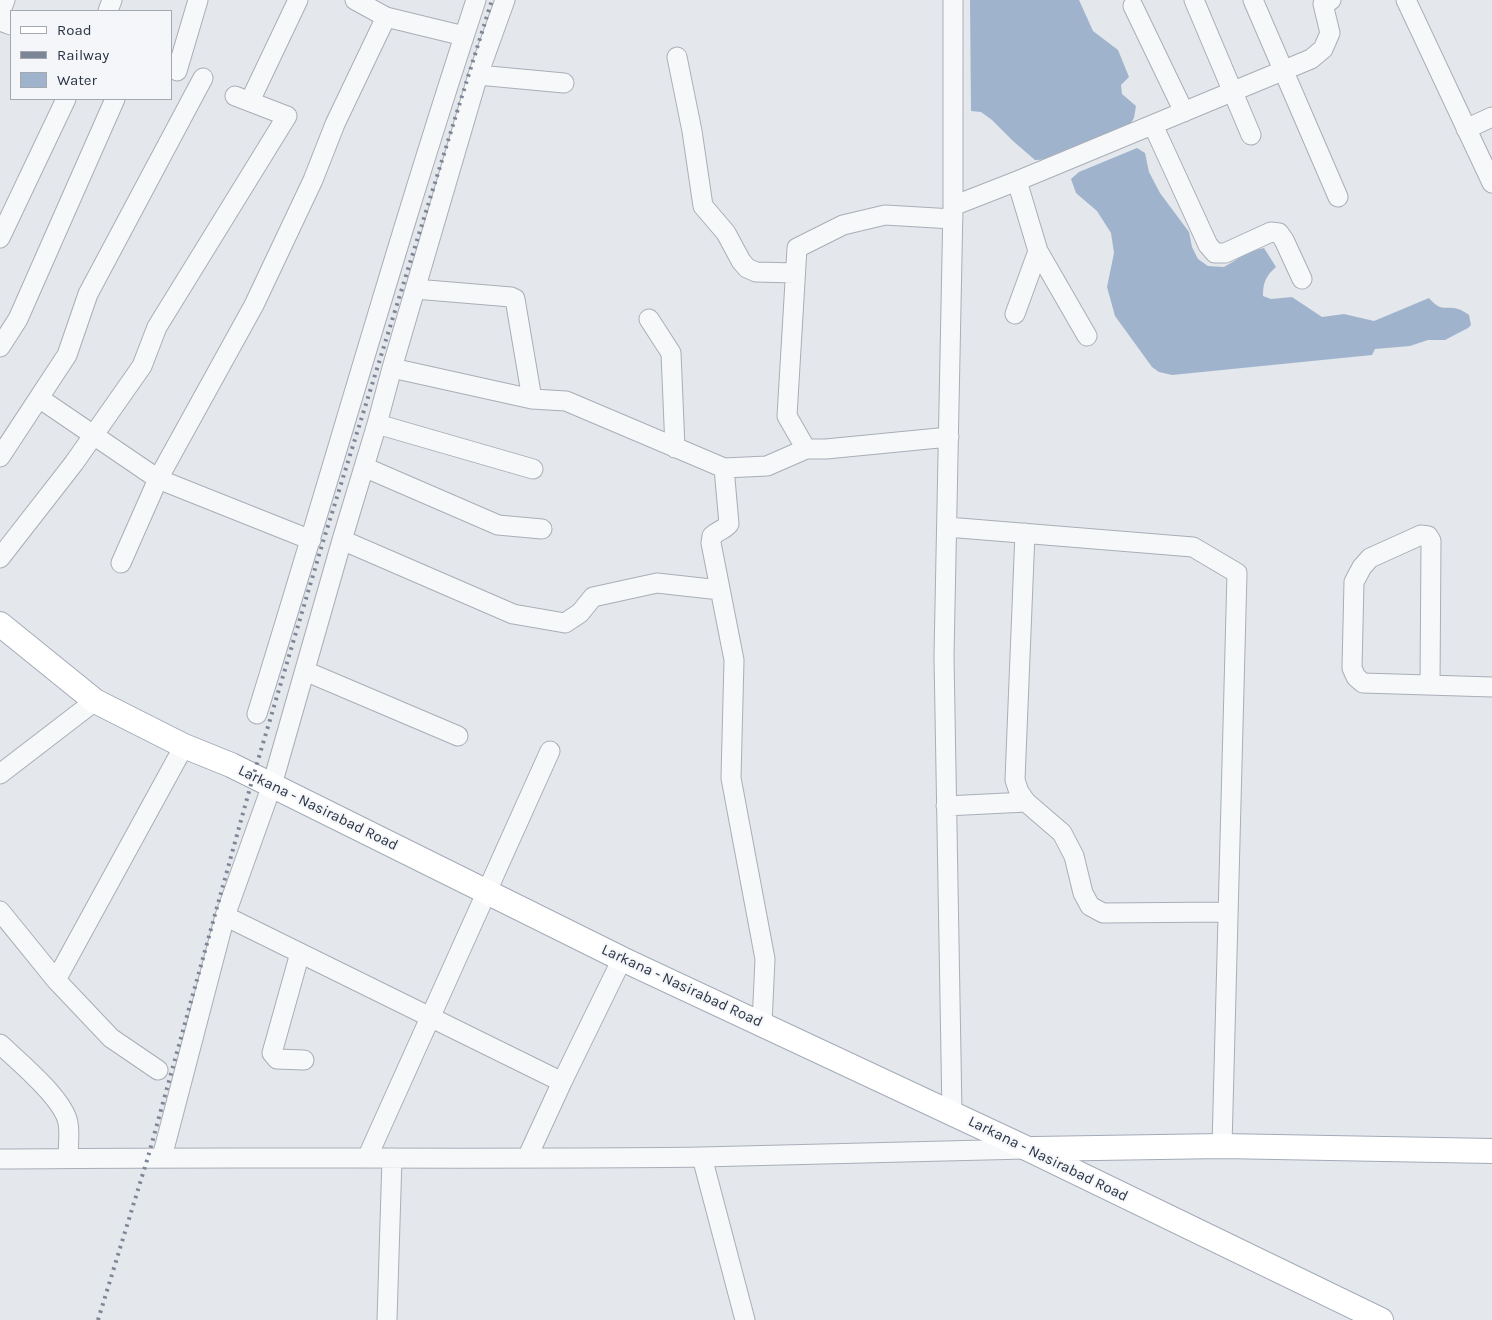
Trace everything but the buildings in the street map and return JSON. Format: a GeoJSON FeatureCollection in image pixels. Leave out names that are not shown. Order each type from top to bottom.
{"type":"FeatureCollection","features":[{"type":"Feature","properties":{"kind":"main road","name":"Larkana - Nasirabad Road"},"geometry":{"type":"LineString","coordinates":[[0,624],[95,701],[184,746],[231,765],[622,959],[1028,1149],[1381,1320]]}},
{"type":"Feature","properties":{"kind":"main road"},"geometry":{"type":"LineString","coordinates":[[1028,1149],[1222,1146],[1492,1151]]}},
{"type":"Feature","properties":{"kind":"street"},"geometry":{"type":"LineString","coordinates":[[0,13],[5,0]]}},
{"type":"Feature","properties":{"kind":"street"},"geometry":{"type":"LineString","coordinates":[[177,71],[198,0]]}},
{"type":"Feature","properties":{"kind":"street"},"geometry":{"type":"LineString","coordinates":[[0,558],[74,463],[142,366],[157,327],[287,116],[243,99],[298,0]]}},
{"type":"Feature","properties":{"kind":"street"},"geometry":{"type":"LineString","coordinates":[[355,0],[386,17],[464,36]]}},
{"type":"Feature","properties":{"kind":"street"},"geometry":{"type":"LineString","coordinates":[[257,714],[410,209],[476,0]]}},
{"type":"Feature","properties":{"kind":"street"},"geometry":{"type":"LineString","coordinates":[[162,1157],[225,916],[272,785],[478,75],[505,0]]}},
{"type":"Feature","properties":{"kind":"street"},"geometry":{"type":"LineString","coordinates":[[952,1113],[944,656],[953,212],[953,0]]}},
{"type":"Feature","properties":{"kind":"street"},"geometry":{"type":"LineString","coordinates":[[1194,0],[1251,134]]}},
{"type":"Feature","properties":{"kind":"street"},"geometry":{"type":"LineString","coordinates":[[1253,0],[1338,196]]}},
{"type":"Feature","properties":{"kind":"street"},"geometry":{"type":"LineString","coordinates":[[1406,0],[1492,183]]}},
{"type":"Feature","properties":{"kind":"street"},"geometry":{"type":"LineString","coordinates":[[806,449],[787,416],[797,248],[843,225],[884,215],[953,212],[1018,181],[1311,59],[1323,49],[1330,33],[1325,1]]}},
{"type":"Feature","properties":{"kind":"street"},"geometry":{"type":"LineString","coordinates":[[1133,6],[1184,112]]}},
{"type":"Feature","properties":{"kind":"street"},"geometry":{"type":"LineString","coordinates":[[121,563],[158,478],[254,305],[313,180],[335,124],[386,17]]}},
{"type":"Feature","properties":{"kind":"street"},"geometry":{"type":"LineString","coordinates":[[677,57],[692,130],[703,206],[726,233],[741,261],[747,268],[756,272],[795,273]]}},
{"type":"Feature","properties":{"kind":"street"},"geometry":{"type":"LineString","coordinates":[[478,75],[564,83]]}},
{"type":"Feature","properties":{"kind":"street"},"geometry":{"type":"LineString","coordinates":[[0,457],[67,354],[88,294],[203,78]]}},
{"type":"Feature","properties":{"kind":"street"},"geometry":{"type":"LineString","coordinates":[[0,238],[66,100]]}},
{"type":"Feature","properties":{"kind":"street"},"geometry":{"type":"LineString","coordinates":[[0,347],[18,319],[115,100]]}},
{"type":"Feature","properties":{"kind":"street"},"geometry":{"type":"LineString","coordinates":[[1466,129],[1492,116]]}},
{"type":"Feature","properties":{"kind":"street"},"geometry":{"type":"LineString","coordinates":[[1153,124],[1208,245],[1215,253],[1225,253],[1271,232],[1279,233],[1302,279]]}},
{"type":"Feature","properties":{"kind":"street"},"geometry":{"type":"LineString","coordinates":[[1018,181],[1038,251],[1087,336]]}},
{"type":"Feature","properties":{"kind":"street"},"geometry":{"type":"LineString","coordinates":[[1015,314],[1038,251]]}},
{"type":"Feature","properties":{"kind":"street"},"geometry":{"type":"LineString","coordinates":[[415,289],[511,297],[515,299],[532,399]]}},
{"type":"Feature","properties":{"kind":"street"},"geometry":{"type":"LineString","coordinates":[[649,319],[671,353],[675,448]]}},
{"type":"Feature","properties":{"kind":"street"},"geometry":{"type":"LineString","coordinates":[[392,368],[532,399],[566,401],[724,468],[767,466],[806,449],[826,449],[948,438]]}},
{"type":"Feature","properties":{"kind":"street"},"geometry":{"type":"LineString","coordinates":[[39,398],[158,478],[311,540]]}},
{"type":"Feature","properties":{"kind":"street"},"geometry":{"type":"LineString","coordinates":[[377,424],[533,469]]}},
{"type":"Feature","properties":{"kind":"street"},"geometry":{"type":"LineString","coordinates":[[364,467],[498,525],[542,529]]}},
{"type":"Feature","properties":{"kind":"street"},"geometry":{"type":"LineString","coordinates":[[724,468],[728,524],[712,536],[711,543],[734,660],[731,778],[765,959],[762,1024]]}},
{"type":"Feature","properties":{"kind":"street"},"geometry":{"type":"LineString","coordinates":[[947,526],[1193,547],[1237,573],[1222,1146]]}},
{"type":"Feature","properties":{"kind":"street"},"geometry":{"type":"LineString","coordinates":[[1025,533],[1016,780],[1019,792],[1026,802],[1062,833],[1074,856],[1083,893],[1090,906],[1102,913],[1228,912]]}},
{"type":"Feature","properties":{"kind":"street"},"geometry":{"type":"LineString","coordinates":[[1430,685],[1431,541],[1428,536],[1421,535],[1370,558],[1362,567],[1354,582],[1352,668],[1356,677],[1363,683],[1492,687]]}},
{"type":"Feature","properties":{"kind":"street"},"geometry":{"type":"LineString","coordinates":[[342,540],[513,614],[565,623],[580,613],[593,597],[657,584],[720,590]]}},
{"type":"Feature","properties":{"kind":"street"},"geometry":{"type":"LineString","coordinates":[[305,672],[458,736]]}},
{"type":"Feature","properties":{"kind":"street"},"geometry":{"type":"LineString","coordinates":[[0,774],[95,701]]}},
{"type":"Feature","properties":{"kind":"street"},"geometry":{"type":"LineString","coordinates":[[56,980],[184,746]]}},
{"type":"Feature","properties":{"kind":"street"},"geometry":{"type":"LineString","coordinates":[[367,1158],[550,751]]}},
{"type":"Feature","properties":{"kind":"street"},"geometry":{"type":"LineString","coordinates":[[946,806],[1026,802]]}},
{"type":"Feature","properties":{"kind":"street"},"geometry":{"type":"LineString","coordinates":[[0,911],[56,980],[111,1038],[158,1070]]}},
{"type":"Feature","properties":{"kind":"street"},"geometry":{"type":"LineString","coordinates":[[225,916],[562,1082]]}},
{"type":"Feature","properties":{"kind":"street"},"geometry":{"type":"LineString","coordinates":[[300,953],[272,1054],[277,1059],[304,1060]]}},
{"type":"Feature","properties":{"kind":"street"},"geometry":{"type":"LineString","coordinates":[[527,1158],[622,959]]}},
{"type":"Feature","properties":{"kind":"street"},"geometry":{"type":"LineString","coordinates":[[0,1044],[40,1082],[62,1108],[68,1123],[68,1158]]}},
{"type":"Feature","properties":{"kind":"street"},"geometry":{"type":"LineString","coordinates":[[0,1159],[162,1157],[702,1157],[1028,1149]]}},
{"type":"Feature","properties":{"kind":"street"},"geometry":{"type":"LineString","coordinates":[[702,1157],[745,1320]]}},
{"type":"Feature","properties":{"kind":"street"},"geometry":{"type":"LineString","coordinates":[[387,1320],[392,1158]]}},
{"type":"Feature","properties":{"kind":"water"},"geometry":{"type":"Polygon","coordinates":[[[970,0],[1079,0],[1093,31],[1118,50],[1129,77],[1121,85],[1122,94],[1136,106],[1134,118],[1127,129],[1055,159],[1035,160],[992,120],[981,112],[971,111],[970,0]]]}},
{"type":"Feature","properties":{"kind":"water"},"geometry":{"type":"Polygon","coordinates":[[[1137,148],[1145,153],[1149,172],[1160,193],[1189,232],[1192,247],[1198,259],[1208,266],[1224,267],[1251,251],[1264,248],[1276,267],[1266,280],[1263,296],[1271,299],[1292,297],[1322,317],[1344,314],[1374,321],[1429,298],[1440,307],[1458,309],[1465,312],[1469,315],[1471,325],[1445,340],[1428,340],[1410,346],[1375,349],[1372,355],[1172,375],[1159,372],[1152,367],[1115,316],[1107,287],[1114,253],[1111,233],[1097,211],[1076,193],[1071,179],[1079,172],[1137,148]]]}},
{"type":"Feature","properties":{"kind":"railway"},"geometry":{"type":"LineString","coordinates":[[98,1320],[148,1157],[253,777],[322,545],[492,0]]}}]}
